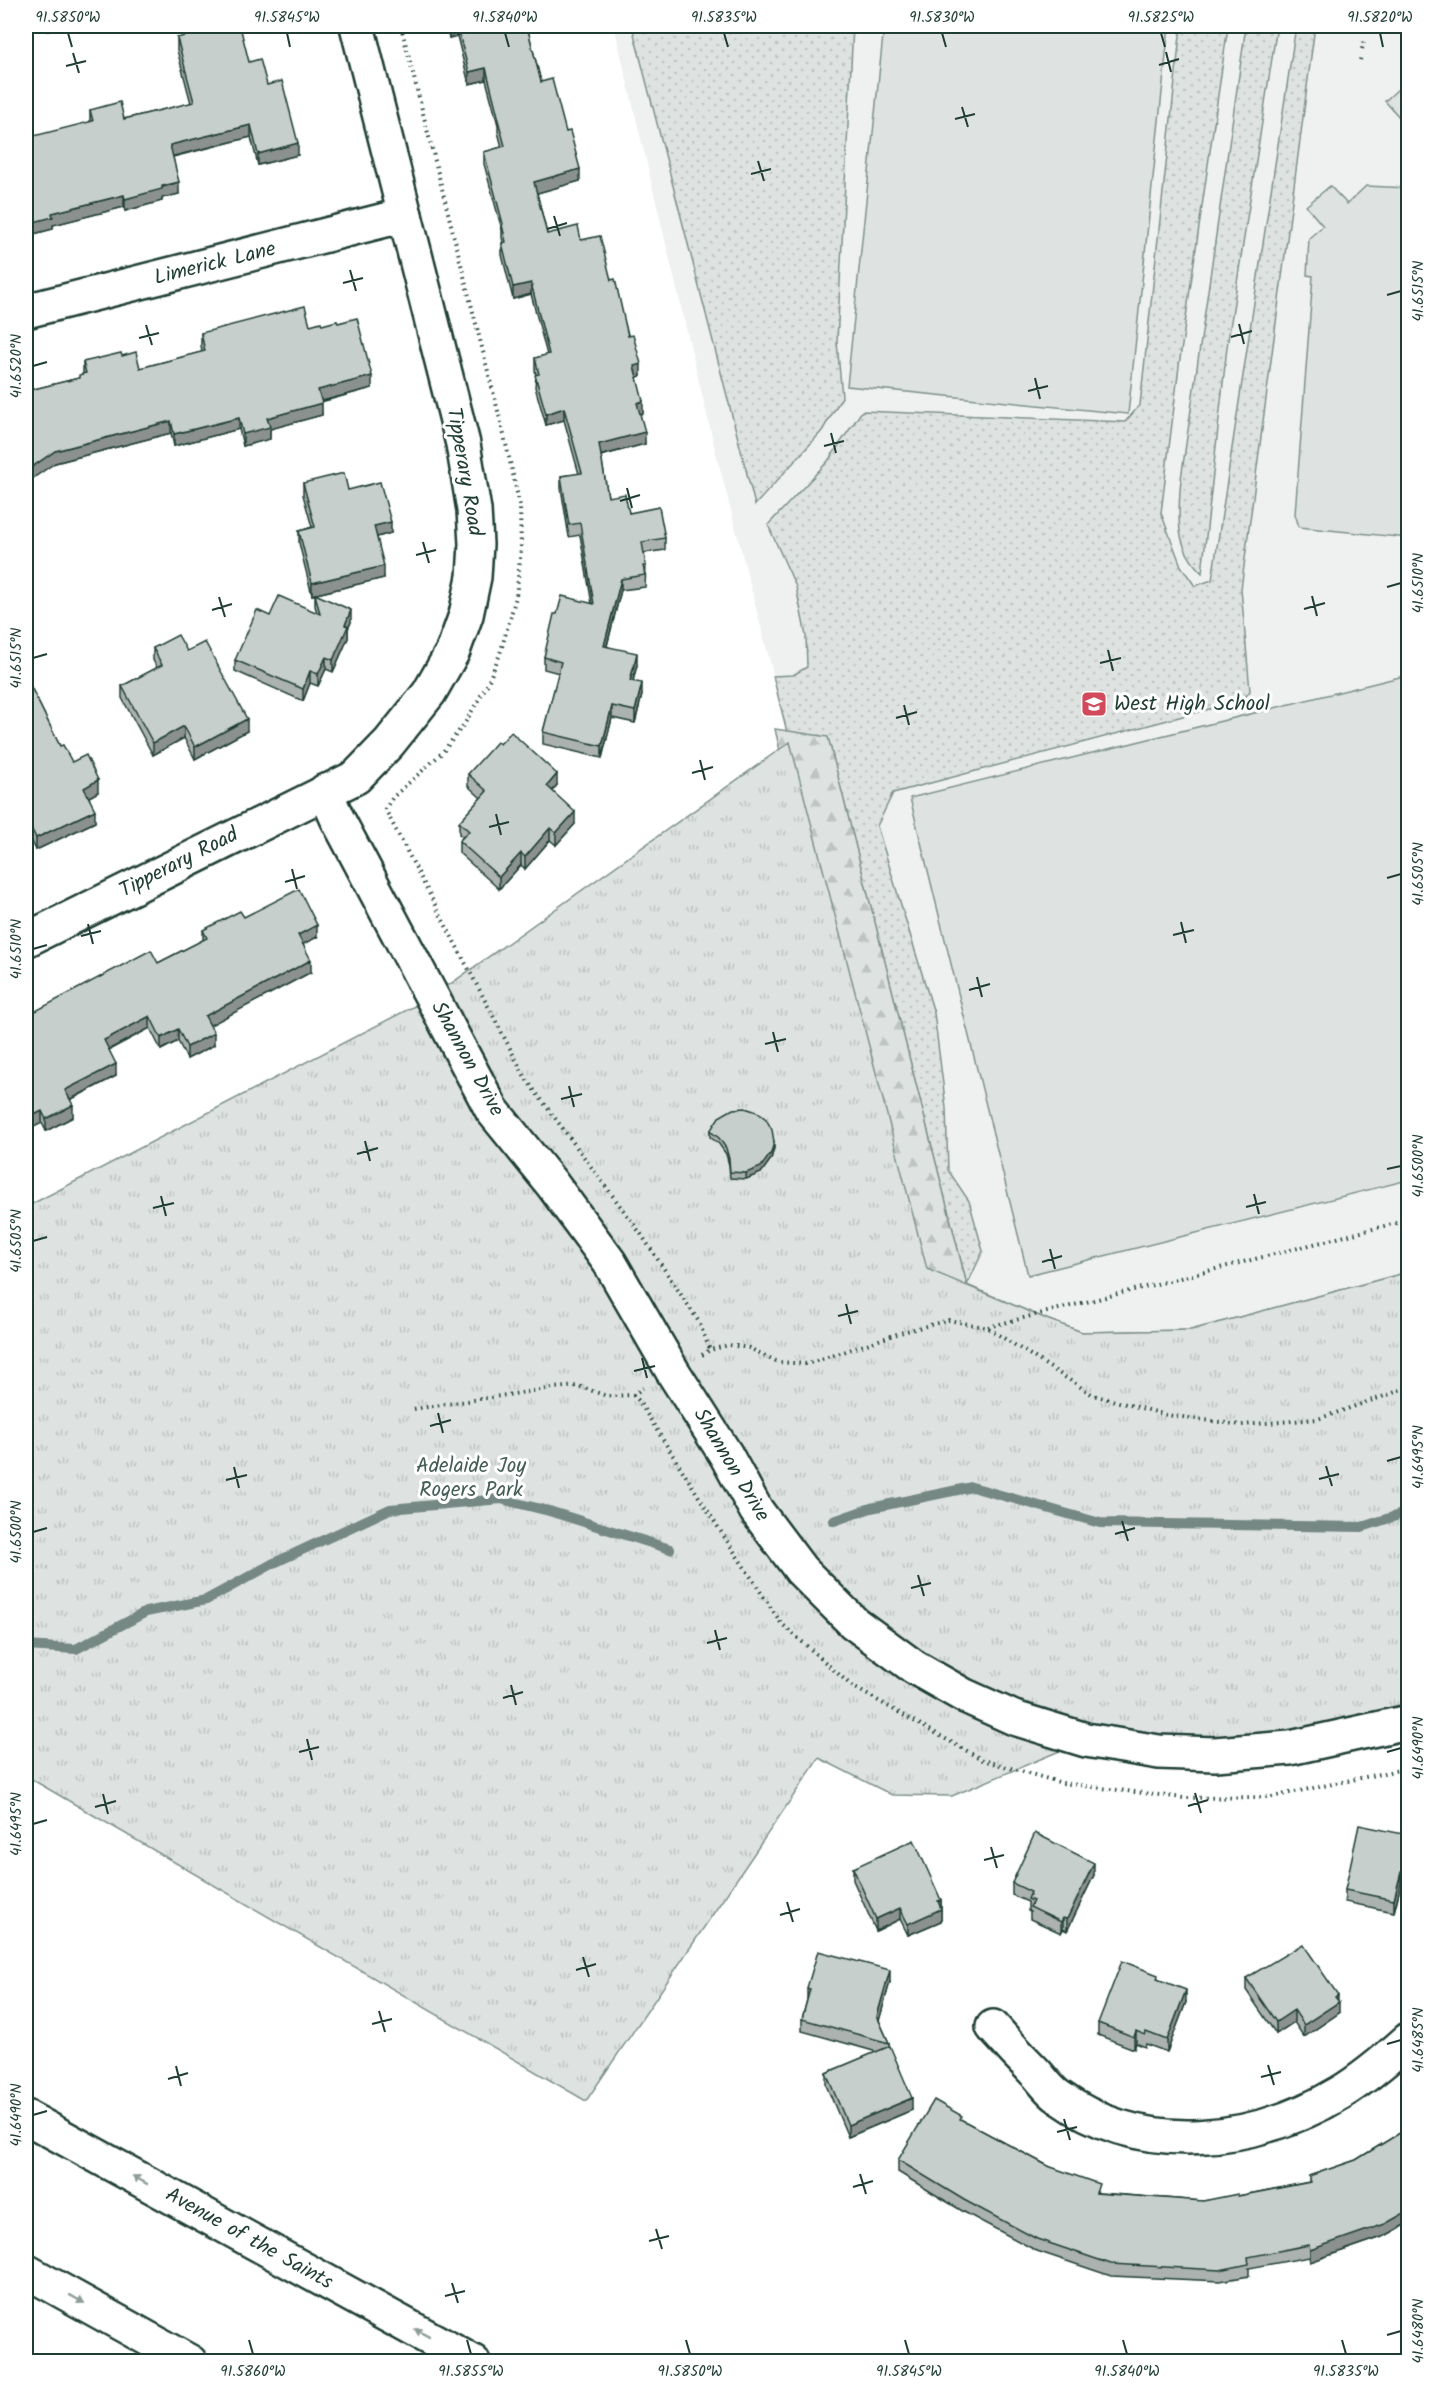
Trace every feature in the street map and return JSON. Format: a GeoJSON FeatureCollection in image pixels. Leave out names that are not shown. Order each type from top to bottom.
{"type":"FeatureCollection","features":[{"type":"Feature","properties":{"kind":"main road","name":"Tipperary Road"},"geometry":{"type":"LineString","coordinates":[[26,940],[356,777],[389,743],[429,693],[453,651],[466,615],[474,578],[476,544],[474,510],[463,444],[357,26]]}},
{"type":"Feature","properties":{"kind":"main road","name":"Limerick Lane"},"geometry":{"type":"LineString","coordinates":[[26,311],[405,215]]}},
{"type":"Feature","properties":{"kind":"main road","name":"Shannon Drive"},"geometry":{"type":"LineString","coordinates":[[325,791],[337,818],[492,1110],[552,1184],[610,1263],[673,1372],[726,1455],[756,1510],[801,1570],[854,1623],[914,1667],[963,1695],[1014,1718],[1086,1740],[1160,1752],[1215,1754],[1290,1748],[1408,1722]]}},
{"type":"Feature","properties":{"kind":"main road"},"geometry":{"type":"LineString","coordinates":[[993,2027],[1057,2096],[1078,2109],[1107,2123],[1153,2135],[1201,2138],[1241,2133],[1297,2115],[1340,2094],[1379,2067],[1408,2040]]}},
{"type":"Feature","properties":{"kind":"main road","name":"Avenue of the Saints"},"geometry":{"type":"LineString","coordinates":[[26,2117],[473,2361]]}},
{"type":"Feature","properties":{"kind":"main road"},"geometry":{"type":"LineString","coordinates":[[26,2271],[190,2361]]}},
{"type":"Feature","properties":{"kind":"path"},"geometry":{"type":"LineString","coordinates":[[1361,55],[1364,41]]}},
{"type":"Feature","properties":{"kind":"path"},"geometry":{"type":"LineString","coordinates":[[385,809],[526,1079],[641,1234],[699,1322],[710,1350],[729,1345],[739,1346],[750,1348],[778,1362],[807,1364],[903,1332],[949,1320],[988,1328],[1094,1395],[1167,1415],[1242,1425],[1318,1419],[1408,1386]]}},
{"type":"Feature","properties":{"kind":"path"},"geometry":{"type":"LineString","coordinates":[[988,1328],[1408,1220]]}},
{"type":"Feature","properties":{"kind":"path"},"geometry":{"type":"LineString","coordinates":[[414,1409],[578,1386],[607,1396],[633,1395]]}},
{"type":"Feature","properties":{"kind":"shaded area","name":"West High School"},"geometry":{"type":"Polygon","coordinates":[[[614,26],[1408,26],[1408,1272],[1191,1330],[1082,1332],[927,1269],[716,453],[614,26]]]}},
{"type":"Feature","properties":{"kind":"green space"},"geometry":{"type":"Polygon","coordinates":[[[632,26],[853,26],[837,342],[842,397],[822,431],[755,505],[632,26]]]}},
{"type":"Feature","properties":{"kind":"green space"},"geometry":{"type":"Polygon","coordinates":[[[884,26],[1169,26],[1128,414],[847,386],[884,26]]]}},
{"type":"Feature","properties":{"kind":"green space"},"geometry":{"type":"Polygon","coordinates":[[[1181,26],[1228,26],[1179,366],[1161,513],[1181,566],[1195,586],[1212,580],[1296,26],[1315,26],[1241,589],[1250,691],[1243,700],[893,793],[877,826],[934,1013],[946,1108],[948,1170],[969,1201],[983,1251],[967,1285],[828,738],[787,732],[773,676],[793,675],[807,667],[806,636],[796,587],[768,525],[828,461],[862,411],[1125,422],[1140,405],[1181,26]]]}},
{"type":"Feature","properties":{"kind":"green space"},"geometry":{"type":"Polygon","coordinates":[[[1246,26],[1277,26],[1227,347],[1202,573],[1186,552],[1182,541],[1179,517],[1181,479],[1246,26]]]}},
{"type":"Feature","properties":{"kind":"green space"},"geometry":{"type":"Polygon","coordinates":[[[1408,80],[1408,127],[1385,101],[1408,80]]]}},
{"type":"Feature","properties":{"kind":"green space"},"geometry":{"type":"Polygon","coordinates":[[[1330,186],[1347,204],[1366,186],[1408,188],[1408,538],[1299,527],[1295,514],[1313,276],[1307,275],[1309,238],[1323,226],[1306,206],[1330,186]]]}},
{"type":"Feature","properties":{"kind":"green space"},"geometry":{"type":"Polygon","coordinates":[[[1408,675],[1408,1180],[1028,1275],[910,798],[1408,675]]]}},
{"type":"Feature","properties":{"kind":"green space"},"geometry":{"type":"Polygon","coordinates":[[[775,729],[828,737],[967,1285],[1082,1332],[1191,1330],[1408,1272],[1247,1408],[896,1256],[775,729]]]}},
{"type":"Feature","properties":{"kind":"green space","name":"Adelaide Joy Rogers Park"},"geometry":{"type":"Polygon","coordinates":[[[790,742],[927,1269],[1082,1332],[1191,1330],[1408,1272],[1408,1722],[1290,1748],[1086,1740],[952,1796],[892,1795],[819,1758],[586,2101],[26,1776],[26,1207],[432,997],[790,742]]]}},
{"type":"Feature","properties":{"kind":"building"},"geometry":{"type":"Polygon","coordinates":[[[225,26],[240,26],[249,62],[260,59],[267,85],[282,81],[298,143],[258,154],[251,125],[170,145],[179,182],[125,199],[124,195],[52,213],[53,217],[26,224],[26,138],[93,121],[90,110],[120,102],[124,119],[194,102],[177,38],[225,26]]]}},
{"type":"Feature","properties":{"kind":"building"},"geometry":{"type":"Polygon","coordinates":[[[457,26],[527,26],[541,82],[552,79],[566,132],[570,131],[580,169],[534,182],[547,234],[578,226],[581,240],[600,236],[611,280],[615,279],[628,336],[633,335],[641,364],[634,366],[643,401],[637,403],[645,432],[599,444],[608,497],[625,494],[629,513],[659,507],[665,538],[642,542],[646,566],[643,566],[645,575],[621,579],[604,646],[637,653],[630,681],[642,683],[635,711],[612,706],[602,746],[543,732],[561,662],[544,657],[554,614],[557,614],[562,596],[594,604],[580,523],[569,525],[561,476],[582,473],[564,408],[546,414],[535,375],[539,374],[535,358],[549,354],[531,283],[513,287],[502,243],[506,242],[503,224],[484,152],[505,146],[486,68],[469,72],[457,26]]]}},
{"type":"Feature","properties":{"kind":"building"},"geometry":{"type":"Polygon","coordinates":[[[305,306],[310,325],[321,322],[322,325],[337,321],[338,323],[357,318],[372,376],[318,390],[322,403],[267,418],[270,427],[243,434],[239,418],[174,434],[171,421],[55,451],[26,471],[26,391],[79,378],[79,375],[86,373],[83,362],[121,353],[122,356],[136,352],[140,368],[205,351],[201,333],[305,306]]]}},
{"type":"Feature","properties":{"kind":"building"},"geometry":{"type":"Polygon","coordinates":[[[344,473],[348,490],[380,482],[391,522],[374,526],[384,566],[312,583],[299,531],[315,527],[303,483],[344,473]]]}},
{"type":"Feature","properties":{"kind":"building"},"geometry":{"type":"Polygon","coordinates":[[[315,594],[351,610],[345,625],[348,626],[333,660],[326,657],[318,674],[310,671],[303,689],[235,660],[257,610],[270,616],[279,596],[320,614],[315,594]]]}},
{"type":"Feature","properties":{"kind":"building"},"geometry":{"type":"Polygon","coordinates":[[[178,635],[187,651],[205,642],[247,719],[195,747],[184,726],[153,743],[122,686],[162,665],[153,648],[178,635]]]}},
{"type":"Feature","properties":{"kind":"building"},"geometry":{"type":"Polygon","coordinates":[[[26,677],[60,746],[63,745],[72,762],[86,755],[98,780],[84,788],[95,810],[36,838],[26,817],[26,677]]]}},
{"type":"Feature","properties":{"kind":"building"},"geometry":{"type":"Polygon","coordinates":[[[511,732],[557,774],[547,786],[575,812],[556,833],[550,828],[525,857],[521,853],[499,877],[459,841],[469,831],[459,822],[487,791],[468,774],[497,742],[500,744],[511,732]]]}},
{"type":"Feature","properties":{"kind":"building"},"geometry":{"type":"Polygon","coordinates":[[[299,889],[317,925],[298,935],[311,960],[205,1016],[214,1033],[187,1047],[178,1029],[161,1038],[150,1016],[104,1040],[116,1064],[65,1090],[73,1105],[46,1119],[42,1111],[26,1119],[26,1032],[34,1027],[28,1015],[151,950],[158,963],[207,938],[203,930],[240,911],[244,917],[299,889]]]}},
{"type":"Feature","properties":{"kind":"building"},"geometry":{"type":"Polygon","coordinates":[[[745,1108],[757,1112],[766,1119],[772,1130],[774,1142],[771,1153],[761,1167],[746,1173],[730,1172],[726,1148],[710,1131],[719,1117],[733,1109],[745,1108]]]}},
{"type":"Feature","properties":{"kind":"building"},"geometry":{"type":"Polygon","coordinates":[[[1359,1825],[1408,1835],[1408,1873],[1401,1872],[1394,1900],[1345,1890],[1359,1825]]]}},
{"type":"Feature","properties":{"kind":"building"},"geometry":{"type":"Polygon","coordinates":[[[1035,1833],[1094,1863],[1067,1919],[1063,1918],[1061,1922],[1030,1907],[1033,1901],[1028,1899],[1031,1892],[1012,1883],[1035,1833]]]}},
{"type":"Feature","properties":{"kind":"building"},"geometry":{"type":"Polygon","coordinates":[[[914,1840],[941,1900],[938,1901],[941,1909],[908,1924],[900,1908],[876,1919],[853,1868],[914,1840]]]}},
{"type":"Feature","properties":{"kind":"building"},"geometry":{"type":"Polygon","coordinates":[[[1303,1944],[1338,1995],[1335,1997],[1339,2002],[1304,2025],[1294,2010],[1276,2022],[1246,1978],[1303,1944]]]}},
{"type":"Feature","properties":{"kind":"building"},"geometry":{"type":"Polygon","coordinates":[[[818,1951],[890,1970],[877,2016],[889,2043],[802,2019],[810,1989],[807,1988],[818,1951]]]}},
{"type":"Feature","properties":{"kind":"building"},"geometry":{"type":"Polygon","coordinates":[[[1122,1961],[1158,1975],[1157,1979],[1186,1990],[1167,2040],[1146,2032],[1145,2035],[1136,2031],[1134,2037],[1098,2023],[1122,1961]]]}},
{"type":"Feature","properties":{"kind":"building"},"geometry":{"type":"Polygon","coordinates":[[[890,2046],[912,2098],[848,2125],[826,2073],[890,2046]]]}},
{"type":"Feature","properties":{"kind":"building"},"geometry":{"type":"Polygon","coordinates":[[[934,2100],[962,2116],[960,2119],[1048,2166],[1099,2184],[1096,2193],[1203,2201],[1311,2182],[1309,2176],[1356,2160],[1408,2128],[1408,2211],[1385,2224],[1310,2250],[1309,2245],[1248,2257],[1249,2264],[1220,2270],[1111,2264],[1037,2239],[964,2200],[898,2160],[934,2100]]]}},
{"type":"Feature","properties":{"kind":"waterway"},"geometry":{"type":"LineString","coordinates":[[834,1521],[871,1508],[972,1487],[1100,1523],[1362,1527],[1408,1512]]}},
{"type":"Feature","properties":{"kind":"waterway"},"geometry":{"type":"LineString","coordinates":[[26,1646],[76,1649],[146,1612],[206,1600],[274,1563],[390,1509],[501,1499],[549,1511],[670,1549]]}},
{"type":"Feature","properties":{"kind":"place","name":"West High School"},"geometry":{"type":"Point","coordinates":[1094,704]}}]}
